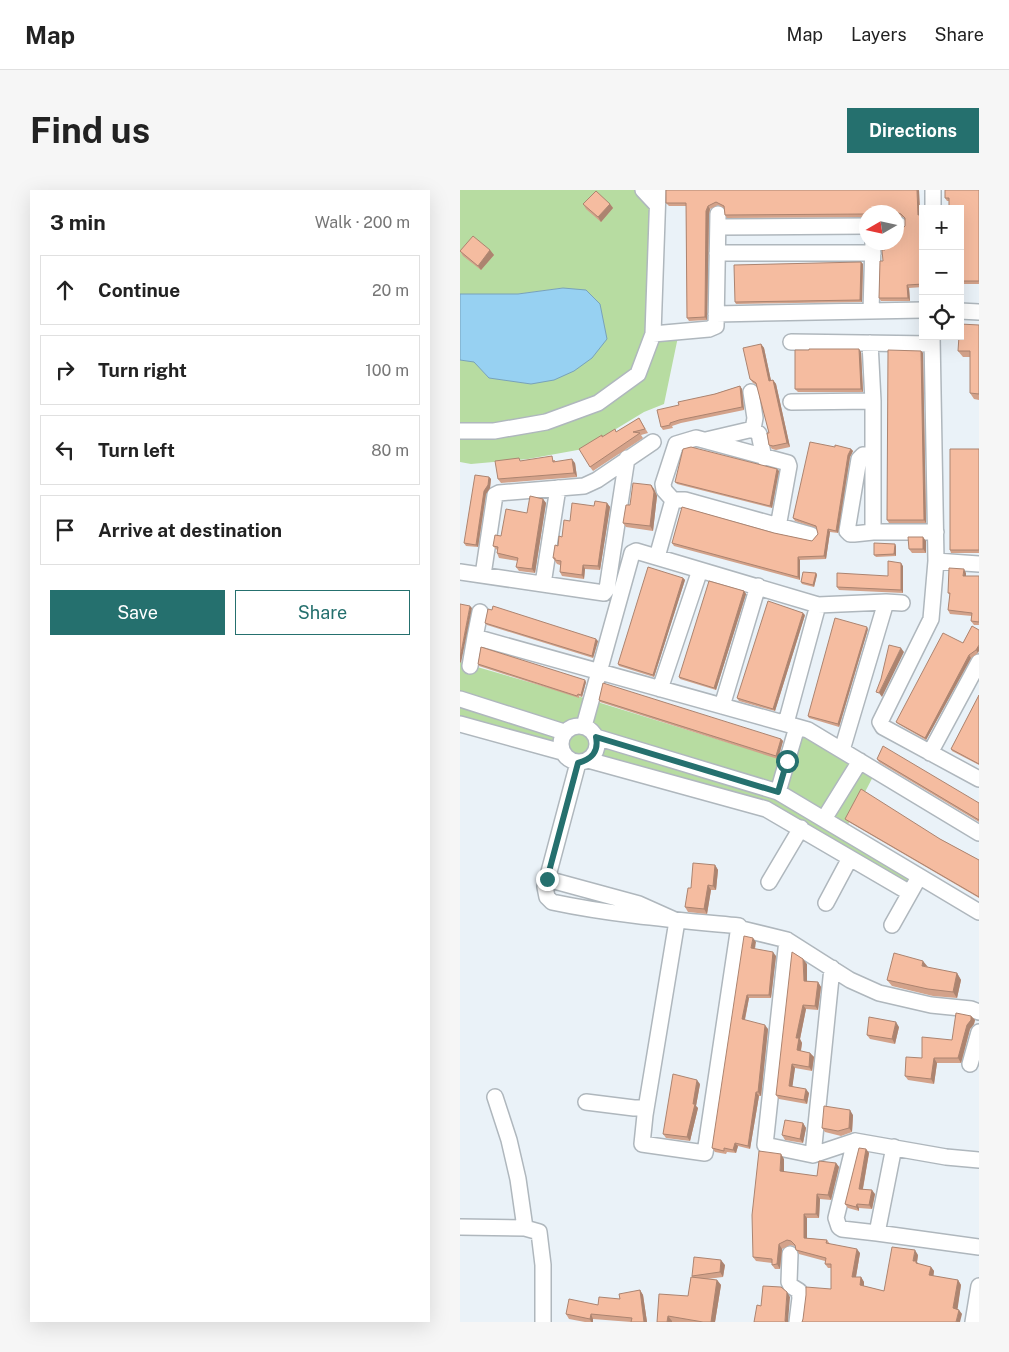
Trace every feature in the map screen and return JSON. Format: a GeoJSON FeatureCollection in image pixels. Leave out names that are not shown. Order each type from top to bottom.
{"type":"FeatureCollection","features":[{"type":"Feature","properties":{"kind":"street"},"geometry":{"type":"LineString","coordinates":[[460,431],[494,431],[546,422],[598,403],[638,374],[653,334],[657,198],[643,190]]}},
{"type":"Feature","properties":{"kind":"street"},"geometry":{"type":"LineString","coordinates":[[933,190],[933,205]]}},
{"type":"Feature","properties":{"kind":"street"},"geometry":{"type":"LineString","coordinates":[[653,334],[713,328],[716,326],[718,221],[859,226]]}},
{"type":"Feature","properties":{"kind":"street"},"geometry":{"type":"LineString","coordinates":[[717,252],[859,248]]}},
{"type":"Feature","properties":{"kind":"street"},"geometry":{"type":"LineString","coordinates":[[871,311],[873,250]]}},
{"type":"Feature","properties":{"kind":"street"},"geometry":{"type":"LineString","coordinates":[[716,314],[919,310]]}},
{"type":"Feature","properties":{"kind":"street"},"geometry":{"type":"LineString","coordinates":[[964,311],[979,312]]}},
{"type":"Feature","properties":{"kind":"street"},"geometry":{"type":"LineString","coordinates":[[791,342],[870,343],[932,340],[936,561],[930,622],[880,722],[883,727],[979,779]]}},
{"type":"Feature","properties":{"kind":"street"},"geometry":{"type":"LineString","coordinates":[[870,343],[873,401],[873,532]]}},
{"type":"Feature","properties":{"kind":"street"},"geometry":{"type":"LineString","coordinates":[[751,392],[755,418],[752,429]]}},
{"type":"Feature","properties":{"kind":"street"},"geometry":{"type":"LineString","coordinates":[[791,402],[873,401]]}},
{"type":"Feature","properties":{"kind":"street"},"geometry":{"type":"LineString","coordinates":[[704,440],[752,429],[759,434],[764,458]]}},
{"type":"Feature","properties":{"kind":"street"},"geometry":{"type":"LineString","coordinates":[[778,527],[789,466],[786,462],[764,458],[696,438],[676,444],[663,484],[664,490],[673,500],[685,500],[778,527],[811,534]]}},
{"type":"Feature","properties":{"kind":"street"},"geometry":{"type":"LineString","coordinates":[[483,575],[495,495],[584,486],[597,480],[653,442]]}},
{"type":"Feature","properties":{"kind":"street"},"geometry":{"type":"LineString","coordinates":[[873,454],[863,455],[859,459],[847,531],[850,534],[936,532]]}},
{"type":"Feature","properties":{"kind":"street"},"geometry":{"type":"LineString","coordinates":[[460,572],[599,593],[604,592],[607,589],[627,458]]}},
{"type":"Feature","properties":{"kind":"street"},"geometry":{"type":"LineString","coordinates":[[543,584],[558,488]]}},
{"type":"Feature","properties":{"kind":"street"},"geometry":{"type":"LineString","coordinates":[[657,557],[673,500]]}},
{"type":"Feature","properties":{"kind":"street"},"geometry":{"type":"LineString","coordinates":[[584,726],[632,553],[636,551],[818,605],[902,603]]}},
{"type":"Feature","properties":{"kind":"street"},"geometry":{"type":"LineString","coordinates":[[936,561],[979,564]]}},
{"type":"Feature","properties":{"kind":"street"},"geometry":{"type":"LineString","coordinates":[[660,689],[700,570]]}},
{"type":"Feature","properties":{"kind":"street"},"geometry":{"type":"LineString","coordinates":[[722,706],[758,586]]}},
{"type":"Feature","properties":{"kind":"street"},"geometry":{"type":"LineString","coordinates":[[842,750],[886,602]]}},
{"type":"Feature","properties":{"kind":"street"},"geometry":{"type":"LineString","coordinates":[[778,792],[818,605]]}},
{"type":"Feature","properties":{"kind":"street"},"geometry":{"type":"LineString","coordinates":[[470,666],[480,612]]}},
{"type":"Feature","properties":{"kind":"street"},"geometry":{"type":"LineString","coordinates":[[475,637],[808,730],[979,833]]}},
{"type":"Feature","properties":{"kind":"street"},"geometry":{"type":"LineString","coordinates":[[930,753],[979,662]]}},
{"type":"Feature","properties":{"kind":"street"},"geometry":{"type":"LineString","coordinates":[[460,699],[564,732]]}},
{"type":"Feature","properties":{"kind":"street"},"geometry":{"type":"LineString","coordinates":[[460,724],[562,752]]}},
{"type":"Feature","properties":{"kind":"street"},"geometry":{"type":"LineString","coordinates":[[676,920],[642,1144],[705,1153],[739,926],[602,912],[552,902],[545,892],[547,879],[583,761],[595,753],[597,744],[596,737],[590,729],[584,726],[573,726],[564,732],[560,741],[562,752],[568,760],[583,761],[766,809],[850,858],[979,912]]}},
{"type":"Feature","properties":{"kind":"street"},"geometry":{"type":"LineString","coordinates":[[596,737],[778,792],[824,819],[915,884]]}},
{"type":"Feature","properties":{"kind":"street"},"geometry":{"type":"LineString","coordinates":[[824,819],[860,761]]}},
{"type":"Feature","properties":{"kind":"street"},"geometry":{"type":"LineString","coordinates":[[769,882],[801,828]]}},
{"type":"Feature","properties":{"kind":"street"},"geometry":{"type":"LineString","coordinates":[[826,903],[850,858]]}},
{"type":"Feature","properties":{"kind":"street"},"geometry":{"type":"LineString","coordinates":[[547,879],[639,904],[676,920]]}},
{"type":"Feature","properties":{"kind":"street"},"geometry":{"type":"LineString","coordinates":[[892,925],[915,884]]}},
{"type":"Feature","properties":{"kind":"street"},"geometry":{"type":"LineString","coordinates":[[742,929],[787,940],[850,980],[879,993],[931,1005],[972,1009],[979,1012]]}},
{"type":"Feature","properties":{"kind":"street"},"geometry":{"type":"LineString","coordinates":[[787,940],[765,1145],[813,1155],[855,1141],[946,1157],[979,1160]]}},
{"type":"Feature","properties":{"kind":"street"},"geometry":{"type":"LineString","coordinates":[[813,1155],[832,968]]}},
{"type":"Feature","properties":{"kind":"street"},"geometry":{"type":"LineString","coordinates":[[970,1064],[979,1032]]}},
{"type":"Feature","properties":{"kind":"street"},"geometry":{"type":"LineString","coordinates":[[495,1097],[510,1140],[525,1228]]}},
{"type":"Feature","properties":{"kind":"street"},"geometry":{"type":"LineString","coordinates":[[586,1102],[646,1108]]}},
{"type":"Feature","properties":{"kind":"street"},"geometry":{"type":"LineString","coordinates":[[855,1141],[836,1218],[839,1227],[842,1229],[979,1247]]}},
{"type":"Feature","properties":{"kind":"street"},"geometry":{"type":"LineString","coordinates":[[877,1233],[894,1147]]}},
{"type":"Feature","properties":{"kind":"street"},"geometry":{"type":"LineString","coordinates":[[460,1227],[538,1230],[543,1265],[543,1322]]}},
{"type":"Feature","properties":{"kind":"street"},"geometry":{"type":"LineString","coordinates":[[790,1254],[789,1282],[791,1286],[799,1291],[800,1298],[797,1322]]}},
{"type":"Feature","properties":{"kind":"street"},"geometry":{"type":"LineString","coordinates":[[973,1322],[979,1286]]}},
{"type":"Feature","properties":{"kind":"green space"},"geometry":{"type":"Polygon","coordinates":[[[460,190],[643,190],[657,205],[653,334],[679,332],[664,404],[644,412],[583,449],[528,459],[471,464],[460,462],[460,360],[474,361],[489,378],[563,288],[518,294],[460,294],[460,190]]]}},
{"type":"Feature","properties":{"kind":"green space"},"geometry":{"type":"Polygon","coordinates":[[[460,662],[591,700],[787,761],[797,727],[876,771],[844,832],[919,877],[914,886],[766,809],[578,763],[568,760],[562,752],[460,724],[460,662]]]}},
{"type":"Feature","properties":{"kind":"water"},"geometry":{"type":"Polygon","coordinates":[[[563,288],[586,290],[600,304],[607,339],[592,358],[574,371],[554,380],[531,384],[489,378],[474,362],[460,360],[460,294],[518,294],[563,288]]]}},
{"type":"Feature","properties":{"kind":"building"},"geometry":{"type":"Polygon","coordinates":[[[666,190],[917,190],[919,284],[907,285],[908,298],[879,298],[880,261],[883,261],[882,250],[904,250],[904,205],[859,205],[859,214],[725,215],[724,206],[716,202],[708,206],[706,211],[705,317],[687,318],[686,203],[666,203],[666,190]]]}},
{"type":"Feature","properties":{"kind":"building"},"geometry":{"type":"Polygon","coordinates":[[[945,190],[979,190],[979,281],[964,281],[964,205],[949,205],[949,198],[945,198],[945,190]]]}},
{"type":"Feature","properties":{"kind":"building"},"geometry":{"type":"Polygon","coordinates":[[[596,191],[610,204],[598,217],[583,204],[596,191]]]}},
{"type":"Feature","properties":{"kind":"building"},"geometry":{"type":"Polygon","coordinates":[[[473,236],[490,250],[478,266],[460,251],[473,236]]]}},
{"type":"Feature","properties":{"kind":"building"},"geometry":{"type":"Polygon","coordinates":[[[861,262],[860,300],[735,302],[734,265],[861,262]]]}},
{"type":"Feature","properties":{"kind":"building"},"geometry":{"type":"Polygon","coordinates":[[[964,324],[979,325],[979,394],[970,393],[970,351],[958,351],[959,340],[964,340],[964,324]]]}},
{"type":"Feature","properties":{"kind":"building"},"geometry":{"type":"Polygon","coordinates":[[[761,344],[769,381],[773,380],[787,443],[773,446],[769,445],[767,433],[769,433],[756,383],[750,379],[743,348],[761,344]]]}},
{"type":"Feature","properties":{"kind":"building"},"geometry":{"type":"Polygon","coordinates":[[[859,349],[861,389],[795,389],[795,350],[859,349]]]}},
{"type":"Feature","properties":{"kind":"building"},"geometry":{"type":"Polygon","coordinates":[[[888,350],[921,351],[924,520],[887,520],[888,350]]]}},
{"type":"Feature","properties":{"kind":"building"},"geometry":{"type":"Polygon","coordinates":[[[740,386],[742,407],[679,420],[661,427],[657,410],[679,405],[678,402],[740,386]]]}},
{"type":"Feature","properties":{"kind":"building"},"geometry":{"type":"Polygon","coordinates":[[[639,418],[645,429],[633,432],[640,433],[590,467],[579,449],[615,429],[616,432],[639,418]]]}},
{"type":"Feature","properties":{"kind":"building"},"geometry":{"type":"Polygon","coordinates":[[[810,442],[851,449],[848,455],[836,531],[828,529],[824,556],[798,557],[798,577],[672,543],[682,507],[774,533],[812,541],[818,534],[816,526],[793,518],[810,442]]]}},
{"type":"Feature","properties":{"kind":"building"},"geometry":{"type":"Polygon","coordinates":[[[691,447],[777,469],[770,506],[675,482],[683,449],[691,447]]]}},
{"type":"Feature","properties":{"kind":"building"},"geometry":{"type":"Polygon","coordinates":[[[950,449],[979,449],[979,550],[950,550],[950,449]]]}},
{"type":"Feature","properties":{"kind":"building"},"geometry":{"type":"Polygon","coordinates":[[[552,456],[553,462],[572,459],[574,473],[498,479],[495,461],[519,458],[520,461],[552,456]]]}},
{"type":"Feature","properties":{"kind":"building"},"geometry":{"type":"Polygon","coordinates":[[[475,475],[489,477],[488,485],[484,491],[476,545],[464,543],[475,475]]]}},
{"type":"Feature","properties":{"kind":"building"},"geometry":{"type":"Polygon","coordinates":[[[633,483],[651,485],[654,492],[650,526],[623,523],[626,505],[630,505],[633,483]]]}},
{"type":"Feature","properties":{"kind":"building"},"geometry":{"type":"Polygon","coordinates":[[[530,496],[543,499],[532,569],[516,567],[518,558],[497,553],[498,547],[493,546],[495,535],[501,536],[506,509],[527,513],[530,496]]]}},
{"type":"Feature","properties":{"kind":"building"},"geometry":{"type":"Polygon","coordinates":[[[595,501],[607,503],[598,566],[583,565],[582,575],[560,572],[561,561],[553,558],[555,545],[558,546],[559,536],[562,537],[564,520],[570,521],[572,503],[594,506],[595,501]]]}},
{"type":"Feature","properties":{"kind":"building"},"geometry":{"type":"Polygon","coordinates":[[[908,537],[923,537],[923,549],[909,549],[908,537]]]}},
{"type":"Feature","properties":{"kind":"building"},"geometry":{"type":"Polygon","coordinates":[[[874,543],[895,544],[894,554],[874,555],[874,543]]]}},
{"type":"Feature","properties":{"kind":"building"},"geometry":{"type":"Polygon","coordinates":[[[888,561],[901,563],[901,590],[837,587],[837,573],[888,576],[888,561]]]}},
{"type":"Feature","properties":{"kind":"building"},"geometry":{"type":"Polygon","coordinates":[[[648,567],[683,578],[653,675],[618,664],[648,567]]]}},
{"type":"Feature","properties":{"kind":"building"},"geometry":{"type":"Polygon","coordinates":[[[949,568],[964,569],[963,576],[979,576],[979,622],[971,621],[972,613],[948,610],[950,593],[948,593],[949,568]]]}},
{"type":"Feature","properties":{"kind":"building"},"geometry":{"type":"Polygon","coordinates":[[[803,572],[816,573],[813,585],[801,582],[803,572]]]}},
{"type":"Feature","properties":{"kind":"building"},"geometry":{"type":"Polygon","coordinates":[[[709,581],[744,591],[714,688],[679,677],[709,581]]]}},
{"type":"Feature","properties":{"kind":"building"},"geometry":{"type":"Polygon","coordinates":[[[768,601],[803,613],[773,709],[737,698],[768,601]]]}},
{"type":"Feature","properties":{"kind":"building"},"geometry":{"type":"Polygon","coordinates":[[[460,604],[470,606],[460,658],[460,604]]]}},
{"type":"Feature","properties":{"kind":"building"},"geometry":{"type":"Polygon","coordinates":[[[493,606],[596,639],[592,656],[485,623],[488,609],[492,610],[493,606]]]}},
{"type":"Feature","properties":{"kind":"building"},"geometry":{"type":"Polygon","coordinates":[[[835,618],[867,627],[838,724],[808,716],[835,618]]]}},
{"type":"Feature","properties":{"kind":"building"},"geometry":{"type":"Polygon","coordinates":[[[972,626],[979,630],[979,645],[969,655],[925,738],[896,722],[943,633],[963,643],[972,626]]]}},
{"type":"Feature","properties":{"kind":"building"},"geometry":{"type":"Polygon","coordinates":[[[889,645],[901,648],[879,693],[876,692],[889,645]]]}},
{"type":"Feature","properties":{"kind":"building"},"geometry":{"type":"Polygon","coordinates":[[[481,647],[585,680],[581,695],[578,694],[577,696],[478,664],[481,647]]]}},
{"type":"Feature","properties":{"kind":"building"},"geometry":{"type":"Polygon","coordinates":[[[603,683],[781,739],[776,756],[599,700],[603,683]]]}},
{"type":"Feature","properties":{"kind":"building"},"geometry":{"type":"Polygon","coordinates":[[[979,695],[979,764],[951,749],[979,695]]]}},
{"type":"Feature","properties":{"kind":"building"},"geometry":{"type":"Polygon","coordinates":[[[883,746],[979,803],[979,820],[877,759],[883,746]]]}},
{"type":"Feature","properties":{"kind":"building"},"geometry":{"type":"Polygon","coordinates":[[[861,789],[940,839],[979,860],[979,897],[845,819],[861,789]]]}},
{"type":"Feature","properties":{"kind":"building"},"geometry":{"type":"Polygon","coordinates":[[[693,863],[715,865],[713,886],[708,885],[704,909],[685,907],[688,888],[691,888],[693,863]]]}},
{"type":"Feature","properties":{"kind":"building"},"geometry":{"type":"Polygon","coordinates":[[[744,936],[753,938],[751,948],[773,952],[769,995],[747,995],[742,1019],[765,1025],[758,1092],[756,1092],[748,1146],[735,1143],[733,1150],[724,1148],[724,1151],[712,1148],[744,936]]]}},
{"type":"Feature","properties":{"kind":"building"},"geometry":{"type":"Polygon","coordinates":[[[792,952],[803,959],[804,981],[818,982],[815,1006],[803,1005],[796,1038],[799,1038],[797,1050],[810,1053],[809,1067],[792,1064],[789,1086],[806,1089],[804,1100],[776,1095],[792,952]]]}},
{"type":"Feature","properties":{"kind":"building"},"geometry":{"type":"Polygon","coordinates":[[[894,953],[923,961],[922,966],[957,973],[953,992],[928,989],[887,980],[894,953]]]}},
{"type":"Feature","properties":{"kind":"building"},"geometry":{"type":"Polygon","coordinates":[[[956,1013],[971,1016],[958,1058],[934,1058],[931,1079],[905,1076],[906,1057],[922,1058],[922,1037],[952,1040],[956,1013]]]}},
{"type":"Feature","properties":{"kind":"building"},"geometry":{"type":"Polygon","coordinates":[[[869,1017],[896,1022],[892,1039],[867,1035],[869,1017]]]}},
{"type":"Feature","properties":{"kind":"building"},"geometry":{"type":"Polygon","coordinates":[[[673,1074],[697,1080],[693,1104],[695,1104],[687,1137],[663,1134],[673,1074]]]}},
{"type":"Feature","properties":{"kind":"building"},"geometry":{"type":"Polygon","coordinates":[[[824,1106],[850,1110],[849,1128],[838,1131],[822,1128],[824,1106]]]}},
{"type":"Feature","properties":{"kind":"building"},"geometry":{"type":"Polygon","coordinates":[[[785,1120],[803,1123],[800,1139],[782,1135],[785,1120]]]}},
{"type":"Feature","properties":{"kind":"building"},"geometry":{"type":"Polygon","coordinates":[[[859,1148],[866,1149],[859,1189],[872,1190],[869,1205],[857,1204],[856,1207],[845,1204],[859,1148]]]}},
{"type":"Feature","properties":{"kind":"building"},"geometry":{"type":"Polygon","coordinates":[[[759,1151],[781,1154],[780,1171],[817,1176],[819,1161],[836,1163],[828,1195],[817,1194],[816,1214],[804,1214],[804,1238],[827,1240],[826,1243],[857,1249],[852,1277],[861,1277],[860,1285],[884,1291],[892,1247],[915,1250],[913,1261],[931,1267],[929,1275],[958,1280],[953,1308],[959,1310],[956,1322],[802,1322],[806,1287],[831,1289],[831,1264],[825,1264],[826,1258],[796,1250],[795,1245],[787,1240],[779,1244],[777,1264],[772,1265],[772,1259],[753,1257],[752,1215],[759,1151]]]}},
{"type":"Feature","properties":{"kind":"building"},"geometry":{"type":"Polygon","coordinates":[[[694,1257],[721,1260],[720,1272],[692,1276],[694,1257]]]}},
{"type":"Feature","properties":{"kind":"building"},"geometry":{"type":"Polygon","coordinates":[[[691,1277],[717,1280],[711,1322],[668,1316],[667,1322],[657,1322],[659,1294],[688,1296],[691,1277]]]}},
{"type":"Feature","properties":{"kind":"building"},"geometry":{"type":"Polygon","coordinates":[[[763,1286],[781,1287],[787,1292],[786,1322],[754,1322],[757,1305],[761,1306],[763,1286]]]}},
{"type":"Feature","properties":{"kind":"building"},"geometry":{"type":"Polygon","coordinates":[[[640,1290],[644,1322],[631,1322],[632,1318],[591,1314],[590,1319],[566,1314],[569,1299],[598,1305],[599,1297],[620,1299],[619,1294],[640,1290]]]}},
{"type":"Feature","properties":{"kind":"route"},"geometry":{"type":"LineString","coordinates":[[547,879],[578,763],[588,760],[595,753],[596,737],[778,792],[787,761]]}}]}
